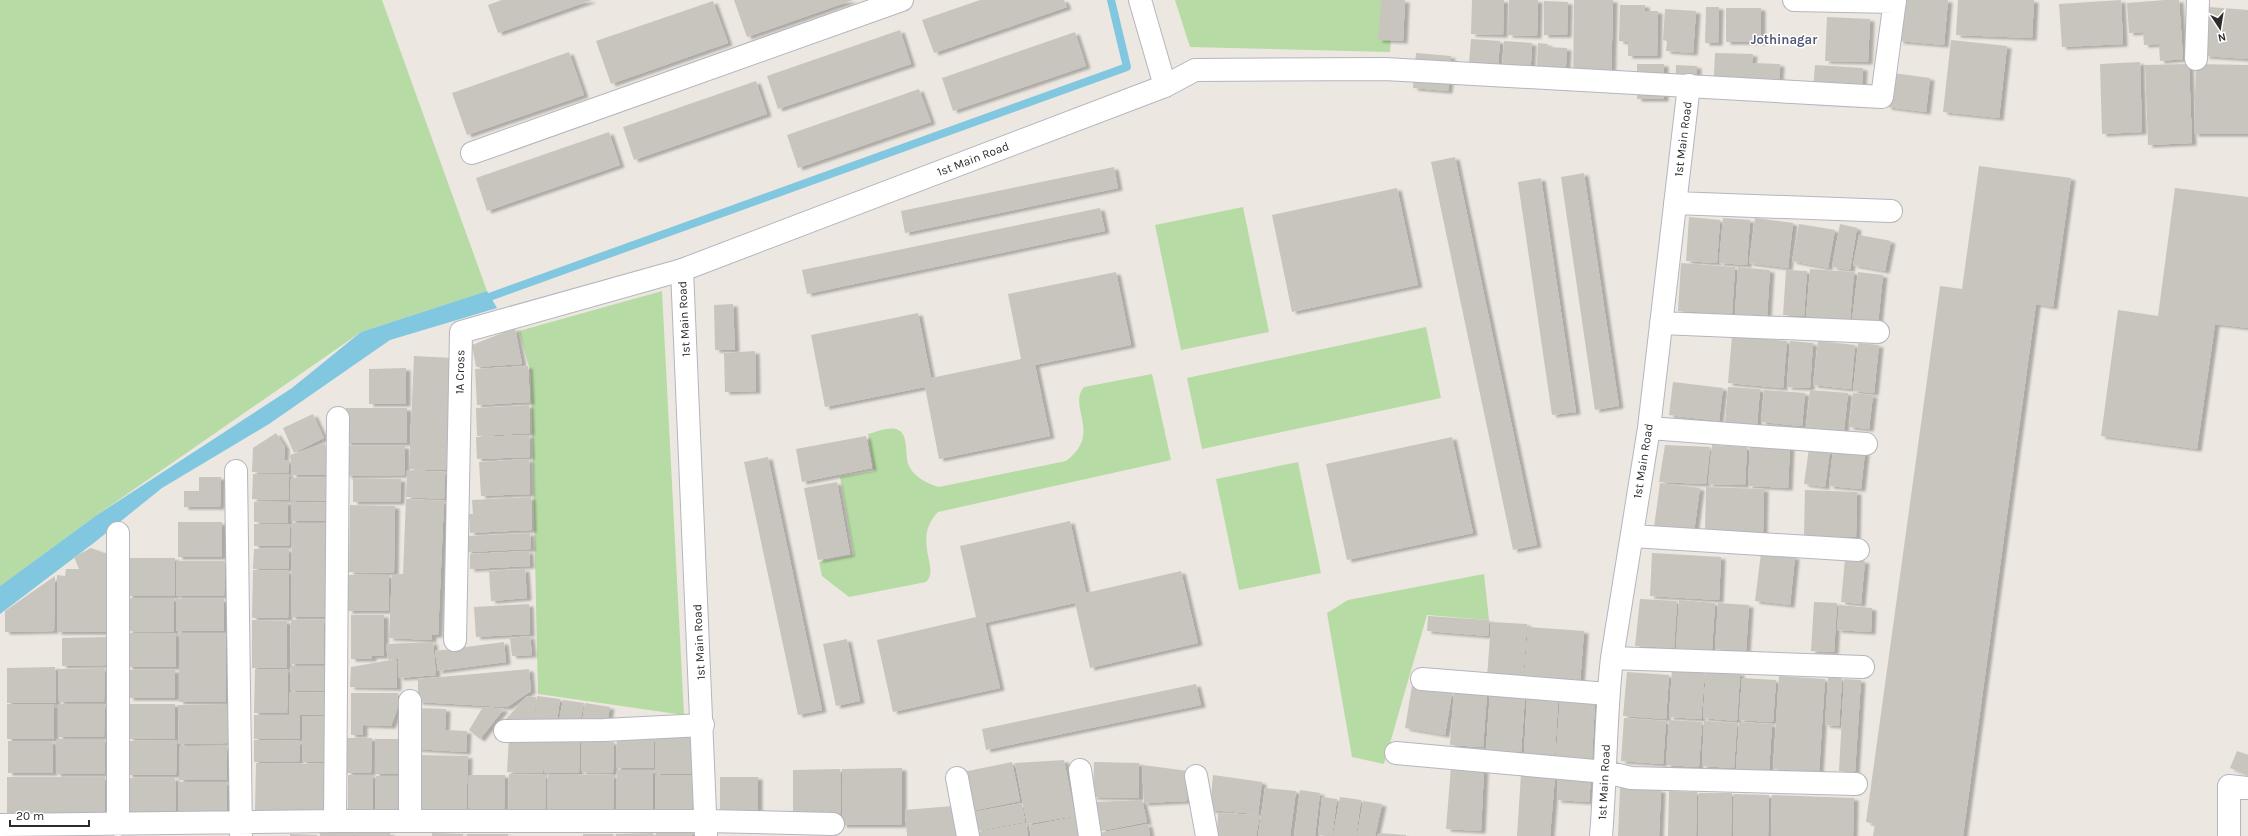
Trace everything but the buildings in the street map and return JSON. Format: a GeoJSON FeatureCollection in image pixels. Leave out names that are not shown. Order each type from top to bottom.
{"type":"FeatureCollection","features":[{"type":"Feature","properties":{"kind":"street"},"geometry":{"type":"LineString","coordinates":[[472,153],[902,0]]}},
{"type":"Feature","properties":{"kind":"street"},"geometry":{"type":"LineString","coordinates":[[1140,0],[1165,86]]}},
{"type":"Feature","properties":{"kind":"street"},"geometry":{"type":"LineString","coordinates":[[1794,0],[1895,1]]}},
{"type":"Feature","properties":{"kind":"street"},"geometry":{"type":"LineString","coordinates":[[2196,59],[2198,0]]}},
{"type":"Feature","properties":{"kind":"street","name":"1st Main Road"},"geometry":{"type":"LineString","coordinates":[[706,828],[703,725],[682,270],[1165,86],[1195,70],[1386,69],[1882,97],[1895,1]]}},
{"type":"Feature","properties":{"kind":"street","name":"1st Main Road"},"geometry":{"type":"LineString","coordinates":[[1601,836],[1606,772],[1608,694],[1612,658],[1649,428],[1689,85]]}},
{"type":"Feature","properties":{"kind":"street"},"geometry":{"type":"LineString","coordinates":[[1675,203],[1891,211]]}},
{"type":"Feature","properties":{"kind":"street","name":"1A Cross"},"geometry":{"type":"LineString","coordinates":[[455,640],[461,332],[682,270]]}},
{"type":"Feature","properties":{"kind":"street"},"geometry":{"type":"LineString","coordinates":[[1661,323],[1878,332]]}},
{"type":"Feature","properties":{"kind":"street"},"geometry":{"type":"LineString","coordinates":[[335,820],[338,418]]}},
{"type":"Feature","properties":{"kind":"street"},"geometry":{"type":"LineString","coordinates":[[1649,428],[1866,444]]}},
{"type":"Feature","properties":{"kind":"street"},"geometry":{"type":"LineString","coordinates":[[236,471],[241,829]]}},
{"type":"Feature","properties":{"kind":"street"},"geometry":{"type":"LineString","coordinates":[[118,533],[118,825]]}},
{"type":"Feature","properties":{"kind":"street"},"geometry":{"type":"LineString","coordinates":[[1632,536],[1858,550]]}},
{"type":"Feature","properties":{"kind":"street"},"geometry":{"type":"LineString","coordinates":[[1612,658],[1863,667]]}},
{"type":"Feature","properties":{"kind":"street"},"geometry":{"type":"LineString","coordinates":[[1422,679],[1608,694]]}},
{"type":"Feature","properties":{"kind":"street"},"geometry":{"type":"LineString","coordinates":[[410,702],[410,821]]}},
{"type":"Feature","properties":{"kind":"street"},"geometry":{"type":"LineString","coordinates":[[505,731],[604,730],[703,725]]}},
{"type":"Feature","properties":{"kind":"street"},"geometry":{"type":"LineString","coordinates":[[1396,753],[1606,772],[1631,778],[1856,784]]}},
{"type":"Feature","properties":{"kind":"street"},"geometry":{"type":"LineString","coordinates":[[1080,770],[1090,836]]}},
{"type":"Feature","properties":{"kind":"street"},"geometry":{"type":"LineString","coordinates":[[1196,776],[1207,836]]}},
{"type":"Feature","properties":{"kind":"street"},"geometry":{"type":"LineString","coordinates":[[957,778],[968,836]]}},
{"type":"Feature","properties":{"kind":"street"},"geometry":{"type":"LineString","coordinates":[[2229,836],[2229,786],[2248,788]]}},
{"type":"Feature","properties":{"kind":"street"},"geometry":{"type":"LineString","coordinates":[[0,825],[118,825],[241,829],[335,820],[706,828],[833,824]]}},
{"type":"Feature","properties":{"kind":"green space"},"geometry":{"type":"Polygon","coordinates":[[[0,0],[382,0],[487,291],[361,332],[97,515],[0,586],[0,0]]]}},
{"type":"Feature","properties":{"kind":"green space"},"geometry":{"type":"Polygon","coordinates":[[[1175,0],[1394,0],[1390,52],[1190,47],[1175,0]]]}},
{"type":"Feature","properties":{"kind":"green space"},"geometry":{"type":"Polygon","coordinates":[[[1243,207],[1269,332],[1181,350],[1155,225],[1243,207]]]}},
{"type":"Feature","properties":{"kind":"green space"},"geometry":{"type":"Polygon","coordinates":[[[662,291],[684,715],[538,694],[531,374],[519,331],[662,291]]]}},
{"type":"Feature","properties":{"kind":"green space"},"geometry":{"type":"Polygon","coordinates":[[[1426,327],[1441,398],[1202,449],[1187,378],[1426,327]]]}},
{"type":"Feature","properties":{"kind":"green space"},"geometry":{"type":"Polygon","coordinates":[[[1152,374],[1171,460],[938,512],[930,523],[927,533],[926,543],[930,576],[926,582],[849,597],[822,576],[819,562],[854,555],[840,477],[874,471],[868,434],[889,429],[896,429],[900,431],[905,440],[908,462],[911,470],[922,480],[939,487],[1066,461],[1077,451],[1082,441],[1083,431],[1079,403],[1080,395],[1084,387],[1152,374]]]}},
{"type":"Feature","properties":{"kind":"green space"},"geometry":{"type":"Polygon","coordinates":[[[1298,462],[1321,573],[1239,590],[1216,479],[1298,462]]]}},
{"type":"Feature","properties":{"kind":"green space"},"geometry":{"type":"Polygon","coordinates":[[[1484,574],[1489,620],[1427,615],[1384,764],[1352,757],[1327,613],[1348,600],[1484,574]]]}},
{"type":"Feature","properties":{"kind":"water"},"geometry":{"type":"Polygon","coordinates":[[[487,291],[497,308],[390,340],[269,424],[162,488],[95,542],[0,614],[0,586],[97,515],[292,388],[361,332],[487,291]]]}},
{"type":"Feature","properties":{"kind":"waterway"},"geometry":{"type":"LineString","coordinates":[[481,300],[1127,67],[1111,0]]}},
{"type":"Feature","properties":{"kind":"district","name":"Jothinagar"},"geometry":{"type":"Point","coordinates":[1784,39]}}]}
